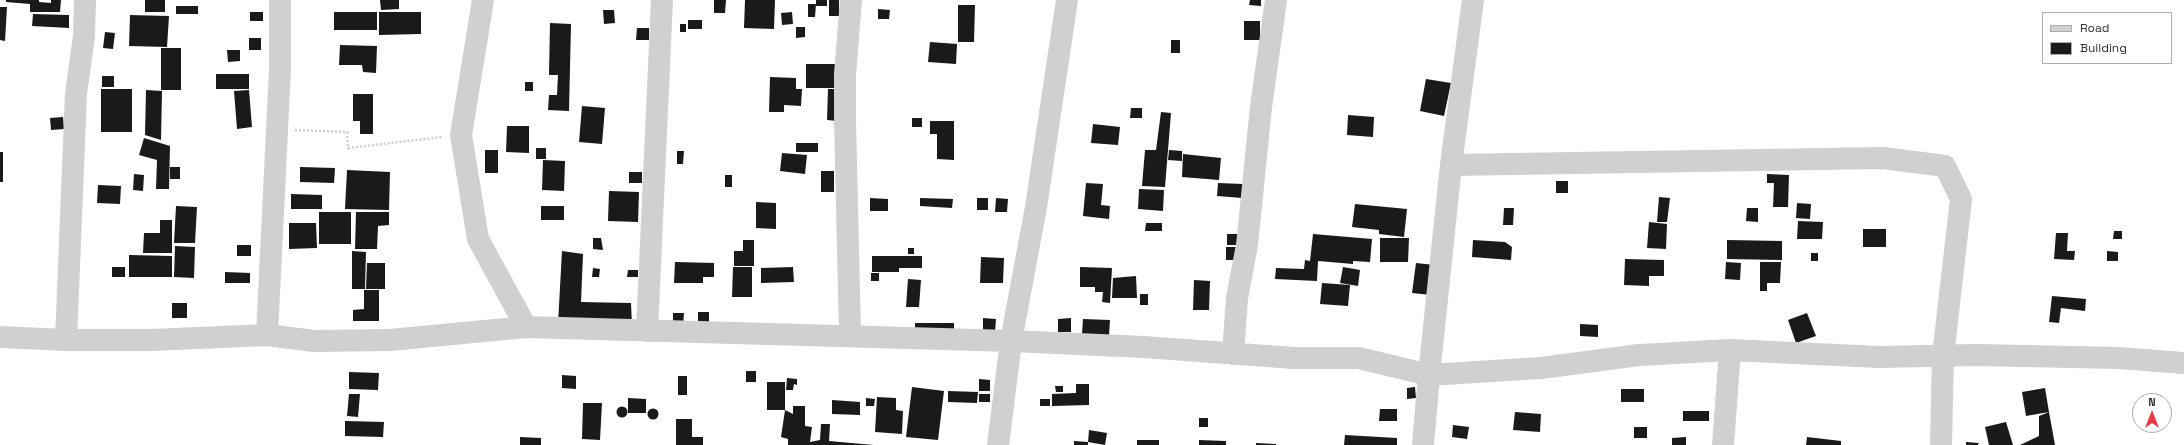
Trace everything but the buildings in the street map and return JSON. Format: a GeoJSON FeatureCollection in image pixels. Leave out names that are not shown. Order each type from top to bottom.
{"type":"FeatureCollection","features":[{"type":"Feature","properties":{"kind":"street"},"geometry":{"type":"LineString","coordinates":[[66,340],[76,94],[84,36],[85,0]]}},
{"type":"Feature","properties":{"kind":"street"},"geometry":{"type":"LineString","coordinates":[[267,335],[277,130],[280,0]]}},
{"type":"Feature","properties":{"kind":"street"},"geometry":{"type":"LineString","coordinates":[[483,0],[461,135],[478,239],[526,327]]}},
{"type":"Feature","properties":{"kind":"street"},"geometry":{"type":"LineString","coordinates":[[647,331],[662,0]]}},
{"type":"Feature","properties":{"kind":"street"},"geometry":{"type":"LineString","coordinates":[[850,336],[844,119],[845,74],[851,0]]}},
{"type":"Feature","properties":{"kind":"street"},"geometry":{"type":"LineString","coordinates":[[998,445],[1011,341],[1036,207],[1067,0]]}},
{"type":"Feature","properties":{"kind":"street"},"geometry":{"type":"LineString","coordinates":[[1233,354],[1237,298],[1247,245],[1261,107],[1276,0]]}},
{"type":"Feature","properties":{"kind":"street"},"geometry":{"type":"LineString","coordinates":[[1423,445],[1451,165],[1473,0]]}},
{"type":"Feature","properties":{"kind":"street"},"geometry":{"type":"LineString","coordinates":[[1451,165],[1883,158],[1945,166],[1961,199],[1943,356],[1941,445]]}},
{"type":"Feature","properties":{"kind":"street"},"geometry":{"type":"LineString","coordinates":[[0,337],[66,340],[151,340],[267,335],[314,341],[390,340],[526,327],[1011,341],[1144,347],[1294,358],[1360,358],[1429,375],[1541,368],[1639,355],[1730,350],[1879,357],[1943,356],[2118,358],[2184,363]]}},
{"type":"Feature","properties":{"kind":"street"},"geometry":{"type":"LineString","coordinates":[[1723,445],[1730,350]]}},
{"type":"Feature","properties":{"kind":"path"},"geometry":{"type":"LineString","coordinates":[[277,130],[347,132],[348,148],[461,135]]}}]}
